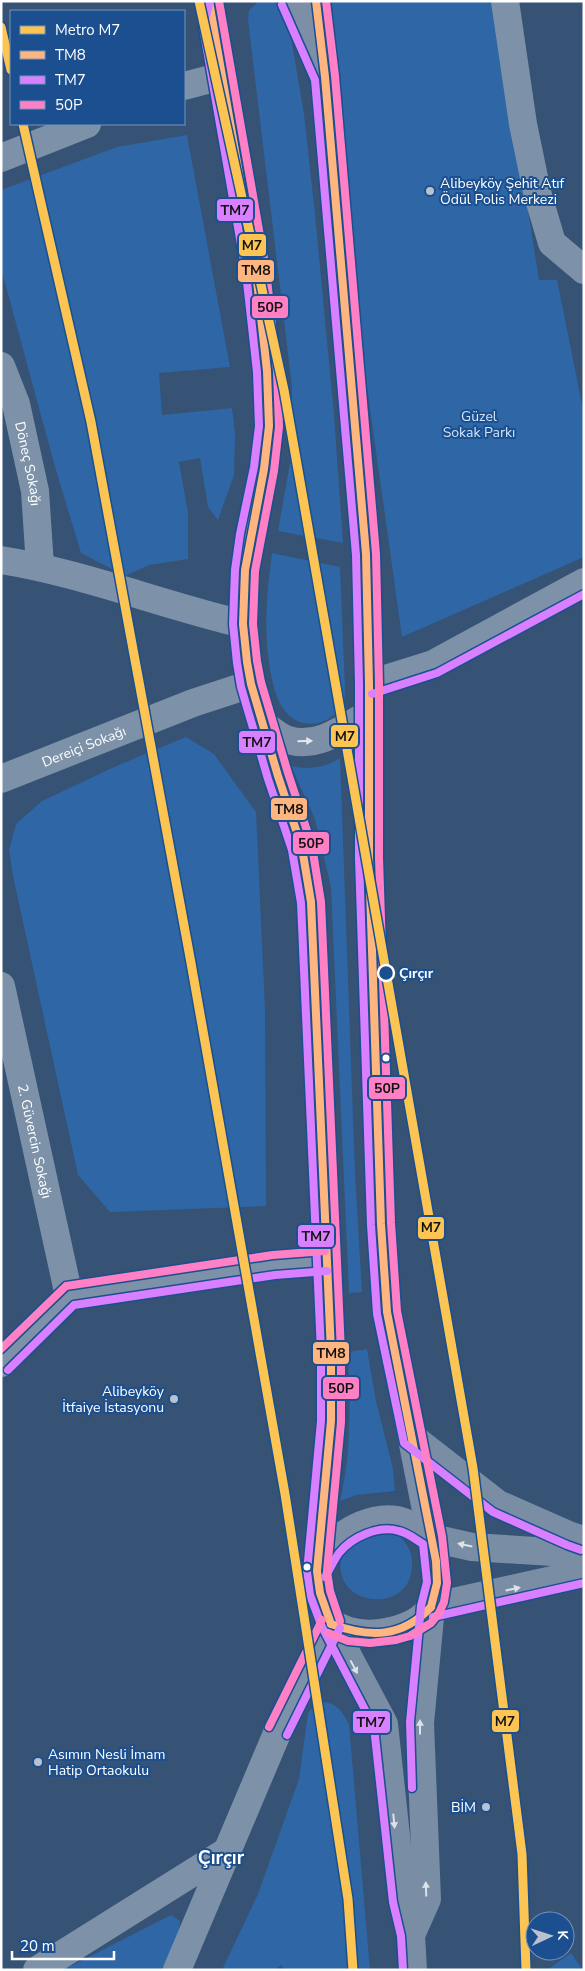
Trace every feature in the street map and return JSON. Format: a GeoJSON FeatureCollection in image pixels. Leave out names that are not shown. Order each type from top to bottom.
{"type":"FeatureCollection","features":[{"type":"Feature","properties":{"kind":"main road"},"geometry":{"type":"LineString","coordinates":[[290,1],[325,77]]}},
{"type":"Feature","properties":{"kind":"main road"},"geometry":{"type":"LineString","coordinates":[[316,1],[325,77],[366,554],[369,684],[369,858],[381,1224],[387,1312],[436,1561],[437,1583],[431,1607],[420,1723],[427,1899],[411,1935]]}},
{"type":"Feature","properties":{"kind":"main road"},"geometry":{"type":"LineString","coordinates":[[214,10],[222,76],[256,272],[267,370],[269,426],[264,469],[245,570],[243,624],[247,662],[262,723],[302,848],[311,902],[331,1352],[331,1420],[317,1571],[320,1593],[331,1624],[384,1724],[403,1901],[411,1935],[413,1970]]}},
{"type":"Feature","properties":{"kind":"main road"},"geometry":{"type":"LineString","coordinates":[[262,723],[288,740],[303,742],[334,735],[368,714]]}},
{"type":"Feature","properties":{"kind":"main road"},"geometry":{"type":"LineString","coordinates":[[412,1437],[498,1504],[546,1526],[584,1540]]}},
{"type":"Feature","properties":{"kind":"main road"},"geometry":{"type":"LineString","coordinates":[[317,1571],[332,1547],[351,1531],[372,1521],[397,1520],[418,1528],[432,1538],[472,1547],[584,1554]]}},
{"type":"Feature","properties":{"kind":"main road"},"geometry":{"type":"LineString","coordinates":[[331,1624],[351,1632],[372,1634],[395,1631],[416,1622],[431,1607],[584,1574]]}},
{"type":"Feature","properties":{"kind":"street"},"geometry":{"type":"LineString","coordinates":[[505,1],[523,124],[537,192],[552,243],[584,270]]}},
{"type":"Feature","properties":{"kind":"street"},"geometry":{"type":"LineString","coordinates":[[185,86],[222,76]]}},
{"type":"Feature","properties":{"kind":"street"},"geometry":{"type":"LineString","coordinates":[[1,158],[84,125]]}},
{"type":"Feature","properties":{"kind":"street","name":"Döneç Sokağı"},"geometry":{"type":"LineString","coordinates":[[1,366],[16,404],[35,491],[40,566]]}},
{"type":"Feature","properties":{"kind":"street"},"geometry":{"type":"LineString","coordinates":[[1,560],[40,566],[197,613],[243,624]]}},
{"type":"Feature","properties":{"kind":"street"},"geometry":{"type":"LineString","coordinates":[[369,684],[433,664],[584,582]]}},
{"type":"Feature","properties":{"kind":"street","name":"Dereiçi Sokağı"},"geometry":{"type":"LineString","coordinates":[[1,779],[193,703],[251,684]]}},
{"type":"Feature","properties":{"kind":"street","name":"2. Güvercin Sokağı"},"geometry":{"type":"LineString","coordinates":[[1,986],[69,1296]]}},
{"type":"Feature","properties":{"kind":"street"},"geometry":{"type":"LineString","coordinates":[[1,1363],[69,1296],[274,1265],[326,1261]]}},
{"type":"Feature","properties":{"kind":"street"},"geometry":{"type":"LineString","coordinates":[[177,1970],[278,1731],[331,1624]]}},
{"type":"Feature","properties":{"kind":"street"},"geometry":{"type":"LineString","coordinates":[[37,1970],[227,1851]]}},
{"type":"Feature","properties":{"kind":"green space"},"geometry":{"type":"Polygon","coordinates":[[[259,1],[278,4],[288,20],[304,114],[334,415],[343,543],[278,531],[290,463],[292,387],[248,20],[249,10],[259,1]]]}},
{"type":"Feature","properties":{"kind":"green space","name":"Güzel Sokak Parkı"},"geometry":{"type":"Polygon","coordinates":[[[313,1],[495,1],[539,280],[557,280],[584,414],[584,557],[402,637],[313,1]]]}},
{"type":"Feature","properties":{"kind":"green space"},"geometry":{"type":"Polygon","coordinates":[[[187,135],[230,367],[159,373],[162,415],[232,408],[235,433],[234,475],[218,520],[208,507],[200,458],[179,462],[188,513],[188,559],[149,565],[125,576],[81,553],[55,467],[1,268],[1,190],[117,147],[187,135]]]}},
{"type":"Feature","properties":{"kind":"green space"},"geometry":{"type":"Polygon","coordinates":[[[272,553],[340,567],[345,696],[340,709],[335,715],[315,724],[308,724],[294,719],[282,707],[275,691],[268,657],[266,622],[272,553]]]}},
{"type":"Feature","properties":{"kind":"green space"},"geometry":{"type":"Polygon","coordinates":[[[186,737],[214,754],[256,812],[265,1008],[266,1206],[110,1212],[78,1175],[9,850],[16,824],[42,801],[114,767],[186,737]]]}},
{"type":"Feature","properties":{"kind":"green space"},"geometry":{"type":"Polygon","coordinates":[[[340,758],[355,1173],[362,1292],[349,1293],[331,887],[315,819],[291,766],[316,767],[340,758]]]}},
{"type":"Feature","properties":{"kind":"green space"},"geometry":{"type":"Polygon","coordinates":[[[367,1349],[376,1401],[393,1469],[395,1491],[356,1495],[340,1501],[347,1464],[350,1408],[348,1352],[367,1349]]]}},
{"type":"Feature","properties":{"kind":"green space"},"geometry":{"type":"Polygon","coordinates":[[[388,1529],[401,1538],[410,1550],[412,1561],[409,1580],[399,1593],[385,1599],[369,1599],[355,1593],[344,1582],[340,1565],[346,1544],[388,1529]]]}},
{"type":"Feature","properties":{"kind":"green space"},"geometry":{"type":"Polygon","coordinates":[[[321,1702],[326,1702],[338,1708],[349,1724],[370,1970],[285,1970],[281,1965],[275,1970],[222,1970],[258,1894],[299,1779],[308,1713],[321,1702]]]}},
{"type":"Feature","properties":{"kind":"green space"},"geometry":{"type":"Polygon","coordinates":[[[171,1915],[180,1921],[179,1936],[163,1970],[63,1970],[171,1915]]]}},
{"type":"Feature","properties":{"kind":"green space"},"geometry":{"type":"Polygon","coordinates":[[[575,1959],[583,1970],[547,1970],[560,1961],[575,1961],[575,1959]]]}},
{"type":"Feature","properties":{"kind":"metro line","name":"M7"},"geometry":{"type":"LineString","coordinates":[[199,1],[284,390],[473,1468],[522,1854],[526,1970]]}},
{"type":"Feature","properties":{"kind":"metro line","name":"M7"},"geometry":{"type":"LineString","coordinates":[[1,27],[10,66]]}},
{"type":"Feature","properties":{"kind":"metro line","name":"M7"},"geometry":{"type":"LineString","coordinates":[[23,125],[91,422],[191,963],[285,1494],[348,1899],[353,1970]]}},
{"type":"Feature","properties":{"kind":"transit line","name":"TM8"},"geometry":{"type":"LineString","coordinates":[[209,1],[256,272],[267,371],[269,426],[264,469],[245,570],[243,624],[247,662],[251,684],[278,776],[302,848],[311,902],[331,1352],[331,1421],[317,1571],[320,1593],[331,1624]]}},
{"type":"Feature","properties":{"kind":"transit line","name":"TM7"},"geometry":{"type":"LineString","coordinates":[[210,1],[203,27],[246,273],[257,372],[259,426],[254,467],[240,534],[235,570],[233,624],[241,687],[268,779],[292,850],[301,903],[321,1352],[321,1421],[307,1572],[310,1595],[322,1627],[374,1727],[393,1902],[401,1936],[403,1970]]}},
{"type":"Feature","properties":{"kind":"transit line","name":"50P"},"geometry":{"type":"LineString","coordinates":[[219,1],[266,270],[277,371],[279,427],[274,471],[255,571],[253,624],[257,661],[261,682],[288,773],[312,846],[321,902],[341,1352],[341,1422],[327,1571],[330,1591],[340,1621]]}},
{"type":"Feature","properties":{"kind":"transit line","name":"TM8"},"geometry":{"type":"LineString","coordinates":[[316,1],[325,77],[366,554],[369,684],[369,858],[381,1224],[387,1312],[436,1561],[437,1583],[431,1607]]}},
{"type":"Feature","properties":{"kind":"transit line","name":"50P"},"geometry":{"type":"LineString","coordinates":[[326,1],[335,76],[376,554],[379,684],[379,858],[391,1223],[397,1311],[442,1536],[447,1583],[444,1602],[439,1613],[431,1623],[410,1636],[396,1640],[370,1643],[348,1641],[328,1633]]}},
{"type":"Feature","properties":{"kind":"transit line","name":"TM7"},"geometry":{"type":"LineString","coordinates":[[282,5],[315,80],[356,555],[359,684],[359,858],[371,1225],[377,1314],[404,1443],[493,1512],[581,1550]]}},
{"type":"Feature","properties":{"kind":"transit line","name":"TM7"},"geometry":{"type":"LineString","coordinates":[[372,694],[437,673],[584,594]]}},
{"type":"Feature","properties":{"kind":"transit line","name":"50P"},"geometry":{"type":"LineString","coordinates":[[1,1349],[66,1286],[273,1255],[325,1251]]}},
{"type":"Feature","properties":{"kind":"transit line","name":"TM7"},"geometry":{"type":"LineString","coordinates":[[8,1370],[74,1305],[275,1275],[327,1271]]}},
{"type":"Feature","properties":{"kind":"transit line","name":"TM7"},"geometry":{"type":"LineString","coordinates":[[325,1577],[344,1547],[358,1537],[374,1531],[399,1531],[423,1544],[427,1582],[421,1606],[410,1722],[412,1788]]}},
{"type":"Feature","properties":{"kind":"transit line","name":"TM7"},"geometry":{"type":"LineString","coordinates":[[433,1617],[584,1583]]}},
{"type":"Feature","properties":{"kind":"transit line","name":"TM8"},"geometry":{"type":"LineString","coordinates":[[331,1624],[359,1632],[372,1633],[397,1630],[409,1625],[431,1607]]}},
{"type":"Feature","properties":{"kind":"transit line","name":"50P"},"geometry":{"type":"LineString","coordinates":[[269,1727],[322,1620]]}},
{"type":"Feature","properties":{"kind":"transit line","name":"TM7"},"geometry":{"type":"LineString","coordinates":[[287,1735],[340,1628]]}},
{"type":"Feature","properties":{"kind":"place","name":"Alibeyköy Şehit Atıf Ödül Polis Merkezi"},"geometry":{"type":"Point","coordinates":[430,191]}},
{"type":"Feature","properties":{"kind":"place","name":"Çırçır"},"geometry":{"type":"Point","coordinates":[386,973]}},
{"type":"Feature","properties":{"kind":"place","name":"Alibeyköy İtfaiye İstasyonu"},"geometry":{"type":"Point","coordinates":[174,1399]}},
{"type":"Feature","properties":{"kind":"place","name":"Asımın Nesli İmam Hatip Ortaokulu"},"geometry":{"type":"Point","coordinates":[38,1762]}},
{"type":"Feature","properties":{"kind":"place","name":"BİM"},"geometry":{"type":"Point","coordinates":[486,1807]}},
{"type":"Feature","properties":{"kind":"district","name":"Çırçır"},"geometry":{"type":"Point","coordinates":[221,1857]}}]}
